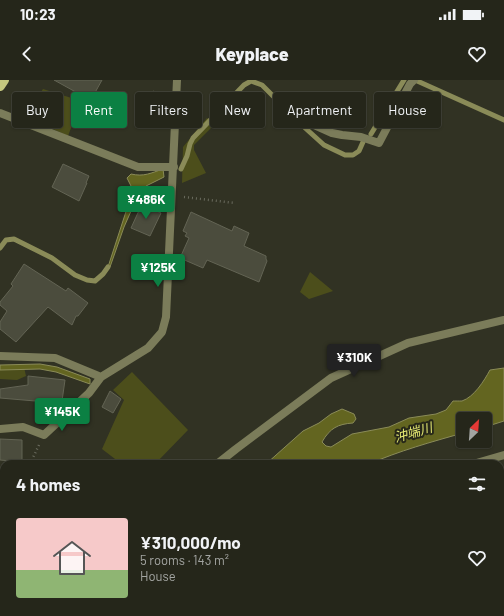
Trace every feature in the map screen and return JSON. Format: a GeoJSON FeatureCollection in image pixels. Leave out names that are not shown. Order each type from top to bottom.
{"type":"FeatureCollection","features":[{"type":"Feature","properties":{"kind":"main road"},"geometry":{"type":"LineString","coordinates":[[0,86],[4,80]]}},
{"type":"Feature","properties":{"kind":"street"},"geometry":{"type":"LineString","coordinates":[[0,429],[23,427],[44,434],[89,393],[101,377],[148,348],[162,332],[166,318],[177,80]]}},
{"type":"Feature","properties":{"kind":"street"},"geometry":{"type":"LineString","coordinates":[[321,128],[332,133],[361,137],[379,143],[410,84],[414,80]]}},
{"type":"Feature","properties":{"kind":"street"},"geometry":{"type":"LineString","coordinates":[[0,113],[138,167],[174,167]]}},
{"type":"Feature","properties":{"kind":"street"},"geometry":{"type":"LineString","coordinates":[[222,460],[331,378],[408,343],[504,320]]}},
{"type":"Feature","properties":{"kind":"street"},"geometry":{"type":"LineString","coordinates":[[0,356],[55,358],[101,377]]}},
{"type":"Feature","properties":{"kind":"street"},"geometry":{"type":"LineString","coordinates":[[487,460],[504,455]]}},
{"type":"Feature","properties":{"kind":"path"},"geometry":{"type":"LineString","coordinates":[[172,196],[235,203]]}},
{"type":"Feature","properties":{"kind":"path"},"geometry":{"type":"LineString","coordinates":[[32,460],[44,434]]}},
{"type":"Feature","properties":{"kind":"shaded area"},"geometry":{"type":"Polygon","coordinates":[[[43,89],[52,92],[41,92],[43,89]]]}},
{"type":"Feature","properties":{"kind":"shaded area"},"geometry":{"type":"Polygon","coordinates":[[[63,95],[71,98],[71,128],[68,136],[51,128],[63,128],[63,95]]]}},
{"type":"Feature","properties":{"kind":"shaded area"},"geometry":{"type":"Polygon","coordinates":[[[207,118],[210,120],[211,128],[194,145],[194,150],[206,173],[182,183],[183,147],[199,128],[202,128],[202,124],[207,118]]]}},
{"type":"Feature","properties":{"kind":"shaded area"},"geometry":{"type":"Polygon","coordinates":[[[310,272],[333,291],[309,299],[300,292],[310,272]]]}},
{"type":"Feature","properties":{"kind":"shaded area"},"geometry":{"type":"Polygon","coordinates":[[[0,365],[24,367],[26,376],[17,380],[0,379],[0,365]]]}},
{"type":"Feature","properties":{"kind":"shaded area"},"geometry":{"type":"Polygon","coordinates":[[[132,372],[188,430],[159,460],[116,460],[102,449],[124,400],[113,390],[132,372]]]}},
{"type":"Feature","properties":{"kind":"water"},"geometry":{"type":"Polygon","coordinates":[[[163,169],[164,177],[146,186],[139,193],[124,227],[110,267],[108,267],[133,190],[127,178],[131,174],[144,175],[163,169]]]}},
{"type":"Feature","properties":{"kind":"water"},"geometry":{"type":"Polygon","coordinates":[[[40,364],[57,367],[90,379],[90,384],[56,372],[40,369],[0,370],[0,365],[40,364]]]}},
{"type":"Feature","properties":{"kind":"water","name":"沖端川"},"geometry":{"type":"Polygon","coordinates":[[[504,368],[504,421],[492,425],[492,412],[456,412],[456,435],[378,460],[270,460],[303,431],[342,409],[354,414],[356,419],[353,423],[343,424],[331,430],[322,442],[326,446],[331,447],[352,434],[389,427],[409,418],[436,414],[446,410],[453,401],[462,401],[471,396],[482,384],[490,370],[504,368]]]}},
{"type":"Feature","properties":{"kind":"building"},"geometry":{"type":"Polygon","coordinates":[[[54,80],[102,80],[95,92],[76,92],[54,80]]]}},
{"type":"Feature","properties":{"kind":"building"},"geometry":{"type":"Polygon","coordinates":[[[63,164],[89,176],[79,201],[52,187],[63,164]]]}},
{"type":"Feature","properties":{"kind":"building"},"geometry":{"type":"Polygon","coordinates":[[[142,204],[161,213],[150,236],[131,228],[142,204]]]}},
{"type":"Feature","properties":{"kind":"building"},"geometry":{"type":"Polygon","coordinates":[[[191,212],[232,231],[234,226],[249,233],[244,246],[266,256],[267,261],[259,282],[207,260],[203,268],[180,258],[189,238],[185,236],[187,233],[183,231],[191,212]]]}},
{"type":"Feature","properties":{"kind":"building"},"geometry":{"type":"Polygon","coordinates":[[[24,264],[66,291],[68,288],[88,303],[78,316],[76,316],[72,325],[48,307],[16,342],[0,329],[0,322],[7,311],[0,305],[0,302],[13,286],[11,284],[24,264]]]}},
{"type":"Feature","properties":{"kind":"building"},"geometry":{"type":"Polygon","coordinates":[[[28,376],[65,380],[62,401],[48,400],[47,402],[0,398],[0,389],[28,385],[28,376]]]}},
{"type":"Feature","properties":{"kind":"building"},"geometry":{"type":"Polygon","coordinates":[[[110,391],[121,399],[113,413],[102,407],[110,391]]]}},
{"type":"Feature","properties":{"kind":"building"},"geometry":{"type":"Polygon","coordinates":[[[0,439],[22,440],[22,460],[0,460],[0,439]]]}},
{"type":"Feature","properties":{"kind":"waterway"},"geometry":{"type":"LineString","coordinates":[[371,134],[404,80]]}},
{"type":"Feature","properties":{"kind":"waterway"},"geometry":{"type":"LineString","coordinates":[[415,80],[504,120]]}},
{"type":"Feature","properties":{"kind":"waterway"},"geometry":{"type":"LineString","coordinates":[[181,169],[193,138],[244,85],[251,81],[262,85],[324,145],[345,155],[353,155],[359,151],[363,142]]}},
{"type":"Feature","properties":{"kind":"waterway"},"geometry":{"type":"LineString","coordinates":[[0,248],[6,240],[14,239],[52,258],[75,275],[87,280],[95,281],[108,267]]}}]}
